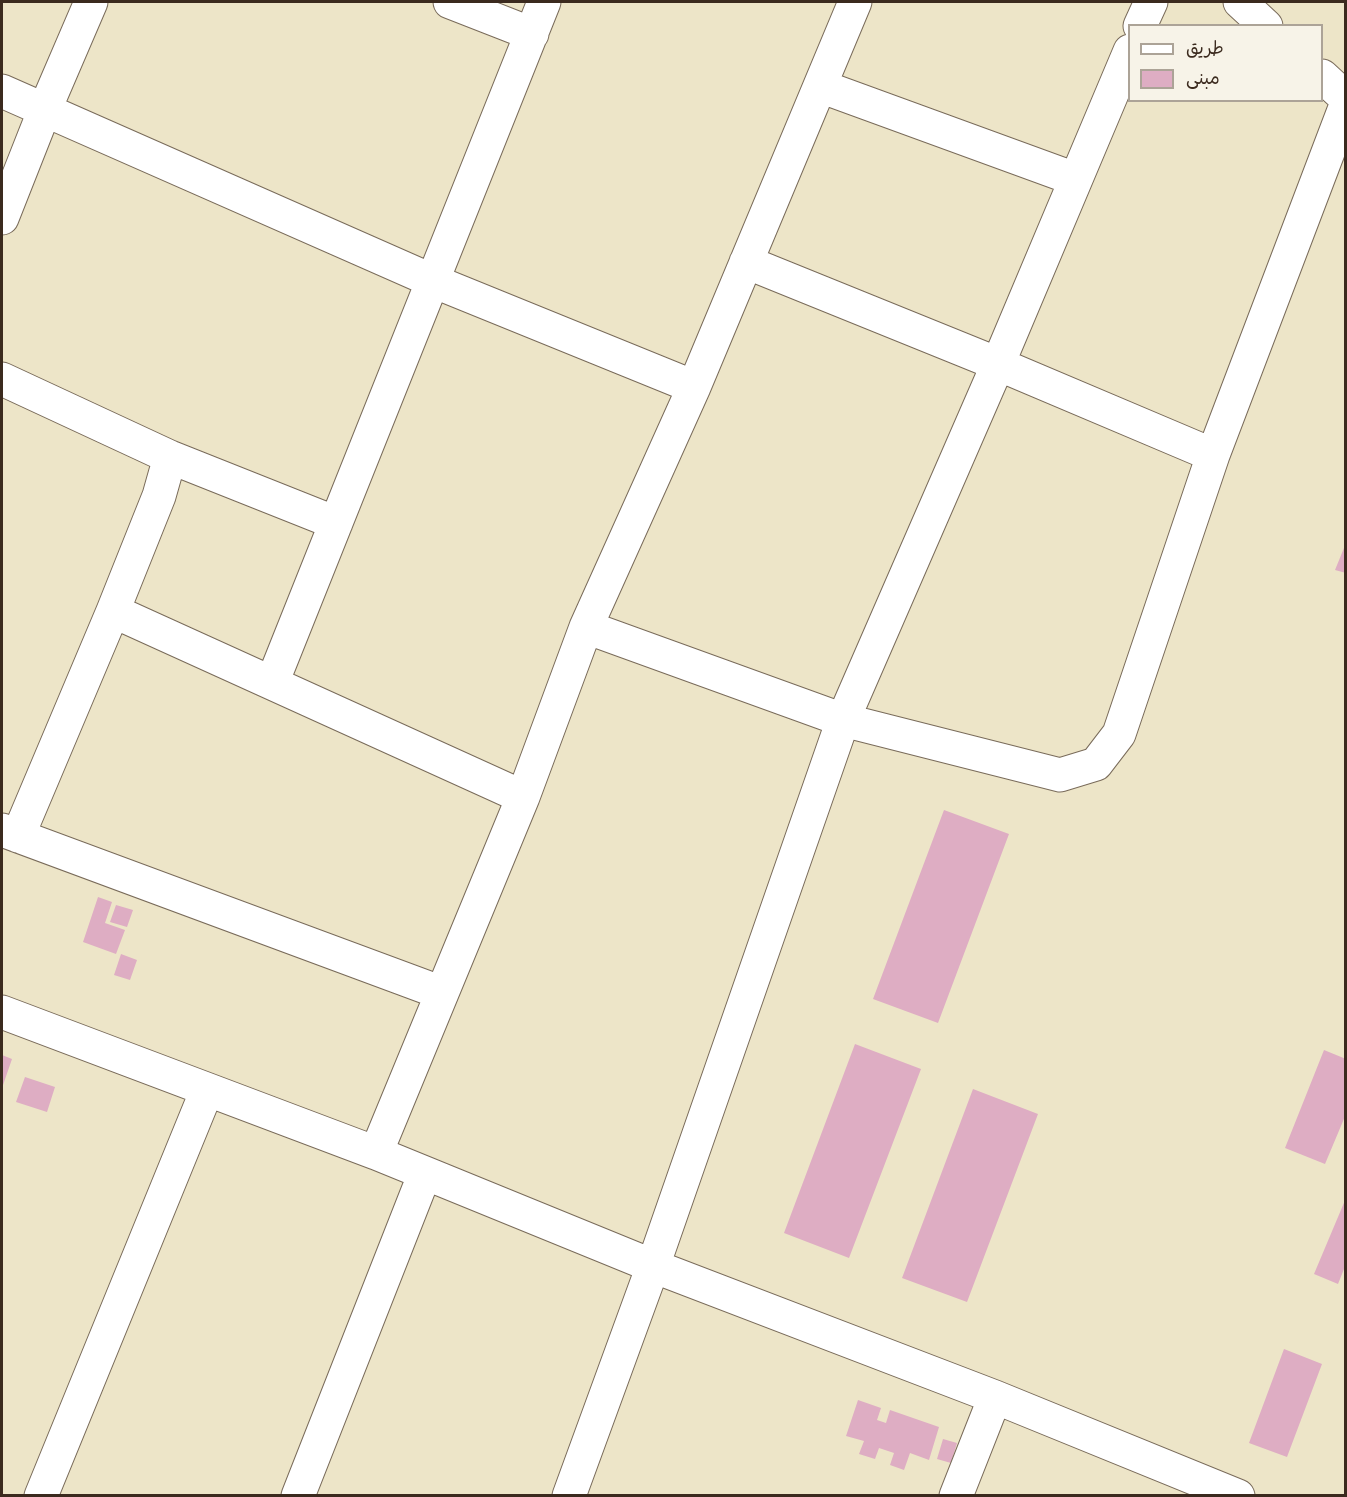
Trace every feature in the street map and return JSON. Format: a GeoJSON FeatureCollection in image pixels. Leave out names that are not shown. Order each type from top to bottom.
{"type":"FeatureCollection","features":[{"type":"Feature","properties":{"kind":"street"},"geometry":{"type":"LineString","coordinates":[[2,218],[91,2]]}},
{"type":"Feature","properties":{"kind":"street"},"geometry":{"type":"LineString","coordinates":[[450,2],[532,34]]}},
{"type":"Feature","properties":{"kind":"street"},"geometry":{"type":"LineString","coordinates":[[272,683],[544,2]]}},
{"type":"Feature","properties":{"kind":"street"},"geometry":{"type":"LineString","coordinates":[[376,1153],[523,797],[586,627],[694,387],[855,2]]}},
{"type":"Feature","properties":{"kind":"street"},"geometry":{"type":"LineString","coordinates":[[1141,24],[1150,2]]}},
{"type":"Feature","properties":{"kind":"street"},"geometry":{"type":"LineString","coordinates":[[1240,2],[1264,24]]}},
{"type":"Feature","properties":{"kind":"street"},"geometry":{"type":"LineString","coordinates":[[568,1496],[653,1266],[843,720],[998,364],[1128,56]]}},
{"type":"Feature","properties":{"kind":"street"},"geometry":{"type":"LineString","coordinates":[[1323,77],[1346,98]]}},
{"type":"Feature","properties":{"kind":"street"},"geometry":{"type":"LineString","coordinates":[[820,86],[1075,179]]}},
{"type":"Feature","properties":{"kind":"street"},"geometry":{"type":"LineString","coordinates":[[2,91],[433,281],[694,387]]}},
{"type":"Feature","properties":{"kind":"street"},"geometry":{"type":"LineString","coordinates":[[586,627],[843,720],[1060,775],[1096,764],[1119,734],[1213,455],[1346,105]]}},
{"type":"Feature","properties":{"kind":"street"},"geometry":{"type":"LineString","coordinates":[[746,262],[998,364],[1213,455]]}},
{"type":"Feature","properties":{"kind":"street"},"geometry":{"type":"LineString","coordinates":[[2,379],[170,457],[336,523]]}},
{"type":"Feature","properties":{"kind":"street"},"geometry":{"type":"LineString","coordinates":[[170,457],[159,496],[113,611],[10,833],[442,993]]}},
{"type":"Feature","properties":{"kind":"street"},"geometry":{"type":"LineString","coordinates":[[113,611],[523,797]]}},
{"type":"Feature","properties":{"kind":"street"},"geometry":{"type":"LineString","coordinates":[[2,1011],[376,1153],[653,1266],[994,1397],[1202,1488],[1238,1496]]}},
{"type":"Feature","properties":{"kind":"street"},"geometry":{"type":"LineString","coordinates":[[41,1496],[207,1090]]}},
{"type":"Feature","properties":{"kind":"street"},"geometry":{"type":"LineString","coordinates":[[298,1496],[425,1173]]}},
{"type":"Feature","properties":{"kind":"street"},"geometry":{"type":"LineString","coordinates":[[956,1496],[994,1397]]}},
{"type":"Feature","properties":{"kind":"building"},"geometry":{"type":"Polygon","coordinates":[[[1346,543],[1346,573],[1335,570],[1346,543]]]}},
{"type":"Feature","properties":{"kind":"building"},"geometry":{"type":"Polygon","coordinates":[[[944,810],[1009,834],[938,1023],[873,999],[944,810]]]}},
{"type":"Feature","properties":{"kind":"building"},"geometry":{"type":"Polygon","coordinates":[[[98,897],[112,902],[105,923],[125,930],[116,954],[83,942],[98,897]]]}},
{"type":"Feature","properties":{"kind":"building"},"geometry":{"type":"Polygon","coordinates":[[[116,905],[133,910],[127,927],[110,922],[116,905]]]}},
{"type":"Feature","properties":{"kind":"building"},"geometry":{"type":"Polygon","coordinates":[[[121,954],[137,960],[130,980],[114,975],[121,954]]]}},
{"type":"Feature","properties":{"kind":"building"},"geometry":{"type":"Polygon","coordinates":[[[855,1044],[921,1069],[849,1258],[784,1233],[855,1044]]]}},
{"type":"Feature","properties":{"kind":"building"},"geometry":{"type":"Polygon","coordinates":[[[1324,1050],[1346,1059],[1346,1114],[1325,1164],[1285,1148],[1324,1050]]]}},
{"type":"Feature","properties":{"kind":"building"},"geometry":{"type":"Polygon","coordinates":[[[2,1055],[12,1059],[2,1088],[2,1055]]]}},
{"type":"Feature","properties":{"kind":"building"},"geometry":{"type":"Polygon","coordinates":[[[25,1077],[55,1087],[47,1112],[16,1102],[25,1077]]]}},
{"type":"Feature","properties":{"kind":"building"},"geometry":{"type":"Polygon","coordinates":[[[973,1089],[1038,1114],[967,1302],[902,1278],[973,1089]]]}},
{"type":"Feature","properties":{"kind":"building"},"geometry":{"type":"Polygon","coordinates":[[[1346,1198],[1346,1264],[1338,1284],[1314,1274],[1346,1198]]]}},
{"type":"Feature","properties":{"kind":"building"},"geometry":{"type":"Polygon","coordinates":[[[1284,1349],[1322,1364],[1287,1457],[1249,1443],[1284,1349]]]}},
{"type":"Feature","properties":{"kind":"building"},"geometry":{"type":"Polygon","coordinates":[[[858,1400],[881,1408],[877,1420],[886,1423],[890,1410],[939,1427],[929,1460],[910,1453],[904,1470],[890,1465],[894,1453],[879,1448],[875,1459],[859,1454],[864,1441],[846,1436],[858,1400]]]}},
{"type":"Feature","properties":{"kind":"building"},"geometry":{"type":"Polygon","coordinates":[[[943,1439],[957,1443],[951,1463],[937,1459],[943,1439]]]}}]}
